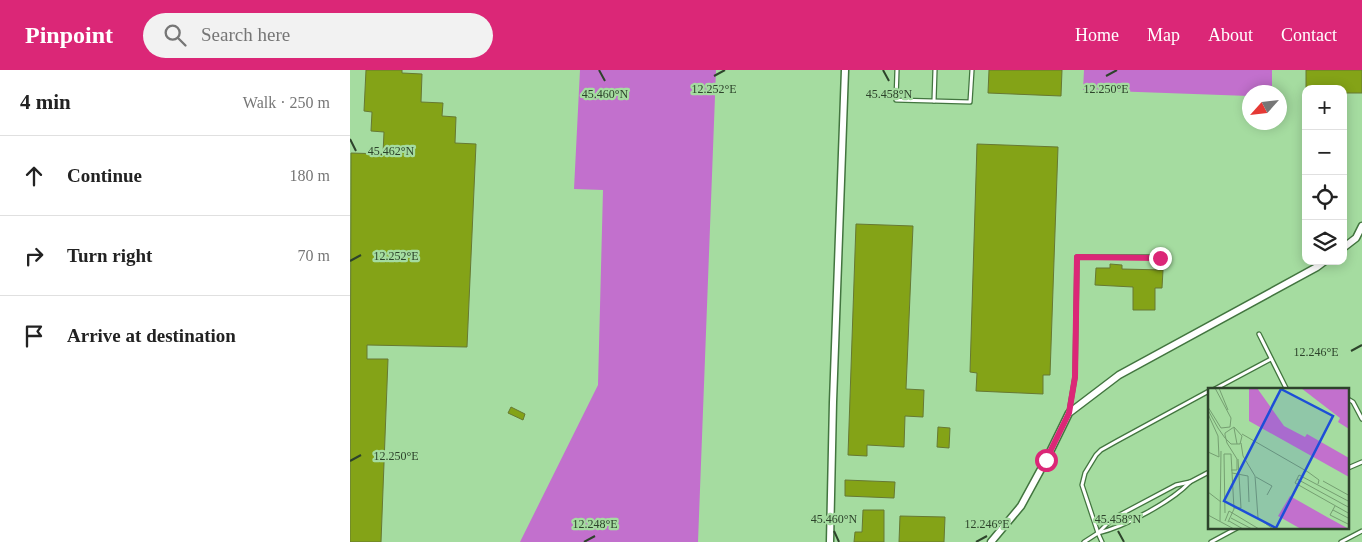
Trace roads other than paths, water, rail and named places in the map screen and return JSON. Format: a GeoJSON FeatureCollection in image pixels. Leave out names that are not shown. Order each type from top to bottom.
{"type":"FeatureCollection","features":[{"type":"Feature","properties":{"kind":"street"},"geometry":{"type":"LineString","coordinates":[[830,542],[845,70]]}},
{"type":"Feature","properties":{"kind":"street"},"geometry":{"type":"LineString","coordinates":[[1347,245],[1356,238],[1362,226]]}},
{"type":"Feature","properties":{"kind":"street"},"geometry":{"type":"LineString","coordinates":[[991,542],[1021,506],[1069,413],[1119,375],[1319,265]]}},
{"type":"Feature","properties":{"kind":"lane"},"geometry":{"type":"LineString","coordinates":[[897,70],[896,100],[970,102],[972,70]]}},
{"type":"Feature","properties":{"kind":"lane"},"geometry":{"type":"LineString","coordinates":[[934,101],[935,70]]}},
{"type":"Feature","properties":{"kind":"lane"},"geometry":{"type":"LineString","coordinates":[[1069,413],[1075,377],[1077,257],[1160,258]]}},
{"type":"Feature","properties":{"kind":"lane"},"geometry":{"type":"LineString","coordinates":[[1258,334],[1286,388]]}},
{"type":"Feature","properties":{"kind":"lane"},"geometry":{"type":"LineString","coordinates":[[1217,388],[1271,359]]}},
{"type":"Feature","properties":{"kind":"lane"},"geometry":{"type":"LineString","coordinates":[[1102,542],[1082,485],[1085,473],[1096,455],[1109,445],[1208,392]]}},
{"type":"Feature","properties":{"kind":"lane"},"geometry":{"type":"LineString","coordinates":[[1349,400],[1352,401],[1362,419]]}},
{"type":"Feature","properties":{"kind":"lane"},"geometry":{"type":"LineString","coordinates":[[1349,467],[1361,461]]}},
{"type":"Feature","properties":{"kind":"lane"},"geometry":{"type":"LineString","coordinates":[[1084,542],[1098,533],[1112,519],[1176,485],[1190,482],[1208,473]]}},
{"type":"Feature","properties":{"kind":"lane"},"geometry":{"type":"LineString","coordinates":[[1098,533],[1113,530],[1177,495],[1190,482]]}},
{"type":"Feature","properties":{"kind":"lane"},"geometry":{"type":"LineString","coordinates":[[1211,542],[1233,530]]}},
{"type":"Feature","properties":{"kind":"lane"},"geometry":{"type":"LineString","coordinates":[[1341,542],[1362,531]]}}]}
